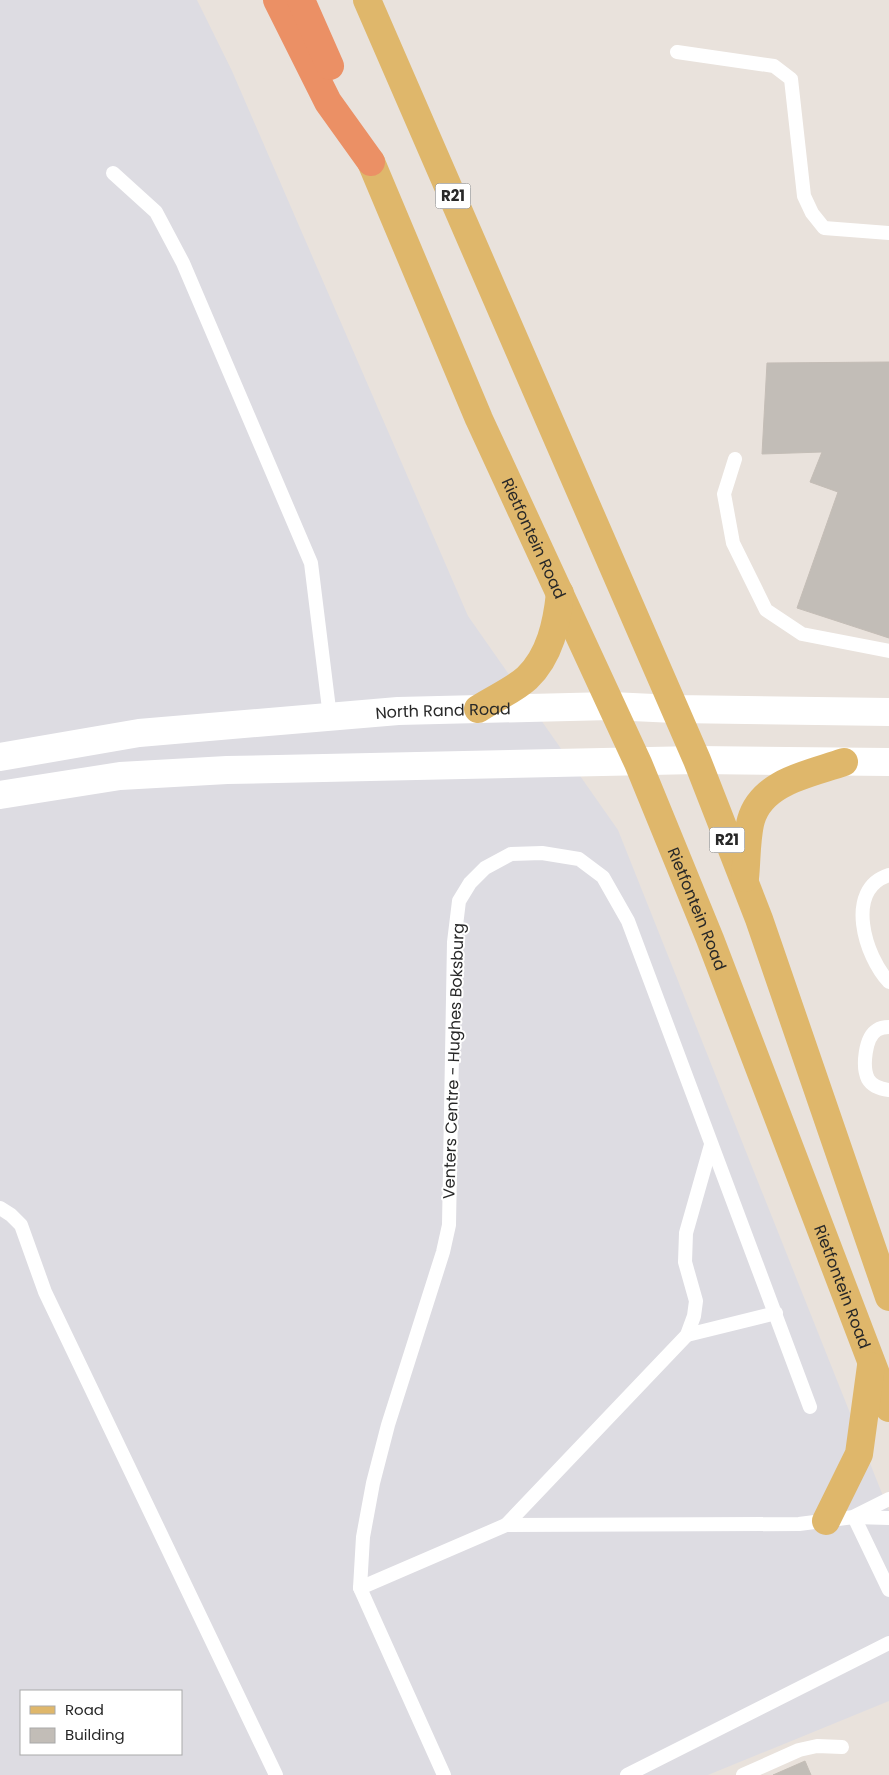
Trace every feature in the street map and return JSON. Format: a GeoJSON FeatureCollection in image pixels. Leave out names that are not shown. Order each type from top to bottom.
{"type":"FeatureCollection","features":[{"type":"Feature","properties":{"kind":"highway"},"geometry":{"type":"LineString","coordinates":[[278,0],[328,102],[371,162]]}},
{"type":"Feature","properties":{"kind":"highway"},"geometry":{"type":"LineString","coordinates":[[301,0],[371,162]]}},
{"type":"Feature","properties":{"kind":"main road","name":"R21"},"geometry":{"type":"LineString","coordinates":[[367,0],[697,760],[758,919],[889,1297]]}},
{"type":"Feature","properties":{"kind":"main road","name":"Rietfontein Road"},"geometry":{"type":"LineString","coordinates":[[371,162],[480,419],[638,763],[710,939],[889,1408]]}},
{"type":"Feature","properties":{"kind":"main road"},"geometry":{"type":"LineString","coordinates":[[478,709],[527,678],[545,654],[557,616],[560,593]]}},
{"type":"Feature","properties":{"kind":"main road","name":"North Rand Road"},"geometry":{"type":"LineString","coordinates":[[0,757],[139,733],[398,711],[612,706],[676,709],[889,712]]}},
{"type":"Feature","properties":{"kind":"main road"},"geometry":{"type":"LineString","coordinates":[[0,795],[120,776],[227,770],[638,763],[697,760],[889,762]]}},
{"type":"Feature","properties":{"kind":"main road"},"geometry":{"type":"LineString","coordinates":[[744,885],[750,821],[757,804],[778,785],[844,762]]}},
{"type":"Feature","properties":{"kind":"main road"},"geometry":{"type":"LineString","coordinates":[[826,1521],[859,1454],[872,1364]]}},
{"type":"Feature","properties":{"kind":"lane"},"geometry":{"type":"LineString","coordinates":[[677,52],[774,66],[790,79],[804,196],[812,213],[824,228],[889,233]]}},
{"type":"Feature","properties":{"kind":"lane"},"geometry":{"type":"LineString","coordinates":[[113,173],[156,212],[183,263],[311,563],[330,717]]}},
{"type":"Feature","properties":{"kind":"lane"},"geometry":{"type":"LineString","coordinates":[[735,459],[724,494],[733,543],[766,610],[802,634],[889,652]]}},
{"type":"Feature","properties":{"kind":"lane","name":"Venters Centre - Hughes Boksburg"},"geometry":{"type":"LineString","coordinates":[[360,1588],[363,1537],[373,1483],[388,1426],[443,1252],[449,1225],[454,942],[459,901],[470,883],[485,868],[511,854],[542,853],[579,859],[603,877],[628,921],[810,1407]]}},
{"type":"Feature","properties":{"kind":"lane"},"geometry":{"type":"LineString","coordinates":[[889,876],[870,886],[863,898],[863,915],[865,937],[873,959],[880,972],[889,982]]}},
{"type":"Feature","properties":{"kind":"lane"},"geometry":{"type":"LineString","coordinates":[[889,1027],[878,1029],[870,1036],[867,1046],[866,1069],[868,1079],[876,1087],[889,1090]]}},
{"type":"Feature","properties":{"kind":"lane"},"geometry":{"type":"LineString","coordinates":[[444,1775],[360,1588],[506,1525],[687,1335],[694,1316],[696,1301],[685,1262],[686,1233],[711,1145]]}},
{"type":"Feature","properties":{"kind":"lane"},"geometry":{"type":"LineString","coordinates":[[0,1208],[21,1225],[45,1292],[276,1775]]}},
{"type":"Feature","properties":{"kind":"lane"},"geometry":{"type":"LineString","coordinates":[[687,1335],[776,1313]]}},
{"type":"Feature","properties":{"kind":"lane"},"geometry":{"type":"LineString","coordinates":[[854,1517],[889,1499]]}},
{"type":"Feature","properties":{"kind":"lane"},"geometry":{"type":"LineString","coordinates":[[506,1525],[799,1524],[854,1517],[889,1518]]}},
{"type":"Feature","properties":{"kind":"lane"},"geometry":{"type":"LineString","coordinates":[[854,1517],[889,1590]]}},
{"type":"Feature","properties":{"kind":"lane"},"geometry":{"type":"LineString","coordinates":[[627,1775],[889,1643]]}},
{"type":"Feature","properties":{"kind":"lane"},"geometry":{"type":"LineString","coordinates":[[743,1775],[799,1750],[817,1746],[842,1747]]}},
{"type":"Feature","properties":{"kind":"shaded area"},"geometry":{"type":"Polygon","coordinates":[[[0,0],[197,0],[232,71],[468,616],[618,830],[889,1511],[889,1701],[708,1775],[0,1775],[0,0]]]}},
{"type":"Feature","properties":{"kind":"building"},"geometry":{"type":"Polygon","coordinates":[[[889,362],[889,638],[797,608],[838,492],[810,482],[822,452],[762,454],[767,363],[889,362]]]}},
{"type":"Feature","properties":{"kind":"building"},"geometry":{"type":"Polygon","coordinates":[[[805,1761],[811,1775],[773,1775],[805,1761]]]}}]}
